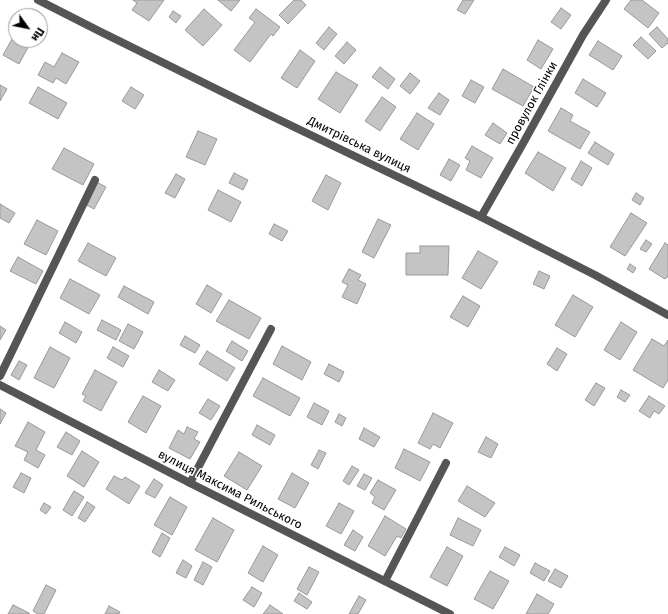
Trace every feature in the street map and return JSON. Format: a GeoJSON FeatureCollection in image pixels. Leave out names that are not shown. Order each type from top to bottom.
{"type":"FeatureCollection","features":[{"type":"Feature","properties":{"kind":"street","name":"Дмитрівська вулиця"},"geometry":{"type":"LineString","coordinates":[[38,0],[481,218],[595,275],[668,315]]}},
{"type":"Feature","properties":{"kind":"street","name":"провулок Глінки"},"geometry":{"type":"LineString","coordinates":[[481,218],[583,35],[606,0]]}},
{"type":"Feature","properties":{"kind":"street"},"geometry":{"type":"LineString","coordinates":[[0,376],[95,180]]}},
{"type":"Feature","properties":{"kind":"street"},"geometry":{"type":"LineString","coordinates":[[190,483],[271,329]]}},
{"type":"Feature","properties":{"kind":"street","name":"вулиця Максима Рильського"},"geometry":{"type":"LineString","coordinates":[[0,385],[450,614]]}},
{"type":"Feature","properties":{"kind":"street"},"geometry":{"type":"LineString","coordinates":[[385,581],[446,463]]}},
{"type":"Feature","properties":{"kind":"building"},"geometry":{"type":"Polygon","coordinates":[[[133,0],[164,0],[149,21],[132,10],[137,3],[133,0]]]}},
{"type":"Feature","properties":{"kind":"building"},"geometry":{"type":"Polygon","coordinates":[[[218,0],[240,0],[231,11],[218,0]]]}},
{"type":"Feature","properties":{"kind":"building"},"geometry":{"type":"Polygon","coordinates":[[[294,0],[301,0],[306,5],[288,24],[279,15],[294,0]]]}},
{"type":"Feature","properties":{"kind":"building"},"geometry":{"type":"Polygon","coordinates":[[[463,0],[474,0],[465,14],[457,10],[463,0]]]}},
{"type":"Feature","properties":{"kind":"building"},"geometry":{"type":"Polygon","coordinates":[[[631,0],[642,0],[659,13],[648,28],[624,9],[631,0]]]}},
{"type":"Feature","properties":{"kind":"building"},"geometry":{"type":"Polygon","coordinates":[[[561,8],[571,15],[561,29],[551,22],[561,8]]]}},
{"type":"Feature","properties":{"kind":"building"},"geometry":{"type":"Polygon","coordinates":[[[204,9],[222,25],[203,46],[185,30],[204,9]]]}},
{"type":"Feature","properties":{"kind":"building"},"geometry":{"type":"Polygon","coordinates":[[[256,9],[280,27],[273,36],[271,34],[250,62],[234,50],[255,22],[249,18],[256,9]]]}},
{"type":"Feature","properties":{"kind":"building"},"geometry":{"type":"Polygon","coordinates":[[[173,11],[181,16],[176,23],[169,17],[173,11]]]}},
{"type":"Feature","properties":{"kind":"building"},"geometry":{"type":"Polygon","coordinates":[[[329,27],[337,34],[324,50],[316,43],[329,27]]]}},
{"type":"Feature","properties":{"kind":"building"},"geometry":{"type":"Polygon","coordinates":[[[657,27],[668,39],[668,43],[662,48],[649,34],[657,27]]]}},
{"type":"Feature","properties":{"kind":"building"},"geometry":{"type":"Polygon","coordinates":[[[641,37],[656,51],[648,59],[633,45],[641,37]]]}},
{"type":"Feature","properties":{"kind":"building"},"geometry":{"type":"Polygon","coordinates":[[[538,40],[553,49],[541,69],[527,60],[538,40]]]}},
{"type":"Feature","properties":{"kind":"building"},"geometry":{"type":"Polygon","coordinates":[[[598,41],[622,56],[613,70],[589,55],[598,41]]]}},
{"type":"Feature","properties":{"kind":"building"},"geometry":{"type":"Polygon","coordinates":[[[347,42],[356,50],[344,64],[335,56],[347,42]]]}},
{"type":"Feature","properties":{"kind":"building"},"geometry":{"type":"Polygon","coordinates":[[[8,46],[8,48],[28,48],[19,64],[3,55],[8,46]]]}},
{"type":"Feature","properties":{"kind":"building"},"geometry":{"type":"Polygon","coordinates":[[[300,50],[315,61],[297,88],[281,78],[300,50]]]}},
{"type":"Feature","properties":{"kind":"building"},"geometry":{"type":"Polygon","coordinates":[[[62,53],[79,62],[66,84],[56,78],[53,83],[38,75],[45,62],[54,67],[62,53]]]}},
{"type":"Feature","properties":{"kind":"building"},"geometry":{"type":"Polygon","coordinates":[[[380,67],[395,79],[388,89],[372,77],[380,67]]]}},
{"type":"Feature","properties":{"kind":"building"},"geometry":{"type":"Polygon","coordinates":[[[503,69],[534,87],[523,106],[492,89],[503,69]]]}},
{"type":"Feature","properties":{"kind":"building"},"geometry":{"type":"Polygon","coordinates":[[[336,72],[358,85],[340,113],[318,99],[336,72]]]}},
{"type":"Feature","properties":{"kind":"building"},"geometry":{"type":"Polygon","coordinates":[[[410,73],[420,81],[410,94],[400,86],[410,73]]]}},
{"type":"Feature","properties":{"kind":"building"},"geometry":{"type":"Polygon","coordinates":[[[583,79],[606,93],[597,107],[575,93],[583,79]]]}},
{"type":"Feature","properties":{"kind":"building"},"geometry":{"type":"Polygon","coordinates":[[[471,80],[484,87],[475,103],[462,96],[471,80]]]}},
{"type":"Feature","properties":{"kind":"building"},"geometry":{"type":"Polygon","coordinates":[[[0,85],[7,89],[0,101],[0,85]]]}},
{"type":"Feature","properties":{"kind":"building"},"geometry":{"type":"Polygon","coordinates":[[[38,87],[67,103],[58,119],[29,103],[38,87]]]}},
{"type":"Feature","properties":{"kind":"building"},"geometry":{"type":"Polygon","coordinates":[[[131,87],[144,95],[135,109],[122,101],[131,87]]]}},
{"type":"Feature","properties":{"kind":"building"},"geometry":{"type":"Polygon","coordinates":[[[439,93],[449,100],[440,115],[428,108],[439,93]]]}},
{"type":"Feature","properties":{"kind":"building"},"geometry":{"type":"Polygon","coordinates":[[[382,97],[396,107],[380,131],[365,121],[382,97]]]}},
{"type":"Feature","properties":{"kind":"building"},"geometry":{"type":"Polygon","coordinates":[[[561,108],[573,115],[570,121],[590,132],[580,149],[548,131],[561,108]]]}},
{"type":"Feature","properties":{"kind":"building"},"geometry":{"type":"Polygon","coordinates":[[[417,113],[434,124],[418,150],[400,139],[417,113]]]}},
{"type":"Feature","properties":{"kind":"building"},"geometry":{"type":"Polygon","coordinates":[[[493,123],[507,133],[500,144],[485,135],[493,123]]]}},
{"type":"Feature","properties":{"kind":"building"},"geometry":{"type":"Polygon","coordinates":[[[198,131],[217,139],[205,165],[186,157],[198,131]]]}},
{"type":"Feature","properties":{"kind":"building"},"geometry":{"type":"Polygon","coordinates":[[[595,142],[614,154],[608,165],[588,153],[595,142]]]}},
{"type":"Feature","properties":{"kind":"building"},"geometry":{"type":"Polygon","coordinates":[[[472,146],[493,158],[481,178],[466,170],[470,161],[465,158],[472,146]]]}},
{"type":"Feature","properties":{"kind":"building"},"geometry":{"type":"Polygon","coordinates":[[[64,148],[94,164],[83,185],[52,169],[64,148]]]}},
{"type":"Feature","properties":{"kind":"building"},"geometry":{"type":"Polygon","coordinates":[[[538,152],[566,168],[553,191],[525,173],[538,152]]]}},
{"type":"Feature","properties":{"kind":"building"},"geometry":{"type":"Polygon","coordinates":[[[449,159],[460,165],[451,181],[440,175],[449,159]]]}},
{"type":"Feature","properties":{"kind":"building"},"geometry":{"type":"Polygon","coordinates":[[[581,161],[592,168],[582,186],[571,179],[581,161]]]}},
{"type":"Feature","properties":{"kind":"building"},"geometry":{"type":"Polygon","coordinates":[[[234,173],[248,180],[243,190],[229,183],[234,173]]]}},
{"type":"Feature","properties":{"kind":"building"},"geometry":{"type":"Polygon","coordinates":[[[176,174],[185,179],[175,198],[165,193],[176,174]]]}},
{"type":"Feature","properties":{"kind":"building"},"geometry":{"type":"Polygon","coordinates":[[[326,175],[341,183],[328,210],[312,201],[326,175]]]}},
{"type":"Feature","properties":{"kind":"building"},"geometry":{"type":"Polygon","coordinates":[[[93,180],[106,187],[94,209],[81,202],[93,180]]]}},
{"type":"Feature","properties":{"kind":"building"},"geometry":{"type":"Polygon","coordinates":[[[218,190],[241,202],[231,222],[208,210],[218,190]]]}},
{"type":"Feature","properties":{"kind":"building"},"geometry":{"type":"Polygon","coordinates":[[[636,193],[644,198],[640,205],[632,200],[636,193]]]}},
{"type":"Feature","properties":{"kind":"building"},"geometry":{"type":"Polygon","coordinates":[[[0,204],[15,213],[9,223],[0,218],[0,204]]]}},
{"type":"Feature","properties":{"kind":"building"},"geometry":{"type":"Polygon","coordinates":[[[631,213],[647,223],[625,256],[610,247],[631,213]]]}},
{"type":"Feature","properties":{"kind":"building"},"geometry":{"type":"Polygon","coordinates":[[[378,219],[391,225],[374,258],[362,252],[378,219]]]}},
{"type":"Feature","properties":{"kind":"building"},"geometry":{"type":"Polygon","coordinates":[[[37,220],[58,231],[46,255],[24,244],[37,220]]]}},
{"type":"Feature","properties":{"kind":"building"},"geometry":{"type":"Polygon","coordinates":[[[274,224],[288,231],[282,241],[269,234],[274,224]]]}},
{"type":"Feature","properties":{"kind":"building"},"geometry":{"type":"Polygon","coordinates":[[[646,240],[652,244],[646,252],[640,249],[646,240]]]}},
{"type":"Feature","properties":{"kind":"building"},"geometry":{"type":"Polygon","coordinates":[[[88,243],[116,258],[106,276],[78,261],[88,243]]]}},
{"type":"Feature","properties":{"kind":"building"},"geometry":{"type":"Polygon","coordinates":[[[665,243],[668,245],[668,277],[665,279],[649,269],[665,243]]]}},
{"type":"Feature","properties":{"kind":"building"},"geometry":{"type":"Polygon","coordinates":[[[420,246],[449,246],[448,275],[406,275],[406,253],[420,253],[420,246]]]}},
{"type":"Feature","properties":{"kind":"building"},"geometry":{"type":"Polygon","coordinates":[[[478,251],[498,262],[481,289],[462,278],[478,251]]]}},
{"type":"Feature","properties":{"kind":"building"},"geometry":{"type":"Polygon","coordinates":[[[18,257],[43,271],[36,284],[10,271],[18,257]]]}},
{"type":"Feature","properties":{"kind":"building"},"geometry":{"type":"Polygon","coordinates":[[[630,264],[636,268],[633,273],[627,269],[630,264]]]}},
{"type":"Feature","properties":{"kind":"building"},"geometry":{"type":"Polygon","coordinates":[[[349,269],[361,275],[358,280],[366,284],[357,304],[342,297],[348,285],[342,282],[349,269]]]}},
{"type":"Feature","properties":{"kind":"building"},"geometry":{"type":"Polygon","coordinates":[[[539,271],[550,276],[544,289],[533,284],[539,271]]]}},
{"type":"Feature","properties":{"kind":"building"},"geometry":{"type":"Polygon","coordinates":[[[70,279],[100,295],[89,314],[60,298],[70,279]]]}},
{"type":"Feature","properties":{"kind":"building"},"geometry":{"type":"Polygon","coordinates":[[[207,285],[222,294],[211,313],[196,304],[207,285]]]}},
{"type":"Feature","properties":{"kind":"building"},"geometry":{"type":"Polygon","coordinates":[[[124,286],[154,302],[148,314],[118,297],[124,286]]]}},
{"type":"Feature","properties":{"kind":"building"},"geometry":{"type":"Polygon","coordinates":[[[573,295],[593,307],[575,337],[555,325],[573,295]]]}},
{"type":"Feature","properties":{"kind":"building"},"geometry":{"type":"Polygon","coordinates":[[[463,296],[480,306],[468,327],[450,317],[463,296]]]}},
{"type":"Feature","properties":{"kind":"building"},"geometry":{"type":"Polygon","coordinates":[[[229,300],[261,318],[249,339],[216,321],[229,300]]]}},
{"type":"Feature","properties":{"kind":"building"},"geometry":{"type":"Polygon","coordinates":[[[102,320],[121,330],[116,340],[97,330],[102,320]]]}},
{"type":"Feature","properties":{"kind":"building"},"geometry":{"type":"Polygon","coordinates":[[[65,322],[82,332],[76,343],[59,333],[65,322]]]}},
{"type":"Feature","properties":{"kind":"building"},"geometry":{"type":"Polygon","coordinates":[[[621,322],[637,332],[620,360],[604,350],[621,322]]]}},
{"type":"Feature","properties":{"kind":"building"},"geometry":{"type":"Polygon","coordinates":[[[128,324],[143,332],[134,349],[119,341],[128,324]]]}},
{"type":"Feature","properties":{"kind":"building"},"geometry":{"type":"Polygon","coordinates":[[[0,326],[6,330],[0,340],[0,326]]]}},
{"type":"Feature","properties":{"kind":"building"},"geometry":{"type":"Polygon","coordinates":[[[185,336],[200,345],[195,353],[180,345],[185,336]]]}},
{"type":"Feature","properties":{"kind":"building"},"geometry":{"type":"Polygon","coordinates":[[[652,339],[664,346],[668,340],[668,380],[663,388],[633,370],[652,339]]]}},
{"type":"Feature","properties":{"kind":"building"},"geometry":{"type":"Polygon","coordinates":[[[232,341],[248,351],[242,361],[226,351],[232,341]]]}},
{"type":"Feature","properties":{"kind":"building"},"geometry":{"type":"Polygon","coordinates":[[[282,346],[311,362],[302,380],[273,364],[282,346]]]}},
{"type":"Feature","properties":{"kind":"building"},"geometry":{"type":"Polygon","coordinates":[[[50,347],[70,358],[54,388],[34,378],[50,347]]]}},
{"type":"Feature","properties":{"kind":"building"},"geometry":{"type":"Polygon","coordinates":[[[113,347],[129,356],[123,367],[107,358],[113,347]]]}},
{"type":"Feature","properties":{"kind":"building"},"geometry":{"type":"Polygon","coordinates":[[[557,348],[567,354],[557,371],[547,364],[557,348]]]}},
{"type":"Feature","properties":{"kind":"building"},"geometry":{"type":"Polygon","coordinates":[[[207,351],[235,368],[227,381],[199,364],[207,351]]]}},
{"type":"Feature","properties":{"kind":"building"},"geometry":{"type":"Polygon","coordinates":[[[19,361],[27,365],[19,380],[11,375],[19,361]]]}},
{"type":"Feature","properties":{"kind":"building"},"geometry":{"type":"Polygon","coordinates":[[[329,364],[344,372],[339,382],[324,374],[329,364]]]}},
{"type":"Feature","properties":{"kind":"building"},"geometry":{"type":"Polygon","coordinates":[[[95,370],[117,382],[101,411],[83,401],[86,396],[82,394],[95,370]]]}},
{"type":"Feature","properties":{"kind":"building"},"geometry":{"type":"Polygon","coordinates":[[[159,370],[175,380],[168,391],[152,382],[159,370]]]}},
{"type":"Feature","properties":{"kind":"building"},"geometry":{"type":"Polygon","coordinates":[[[263,378],[300,398],[290,416],[253,396],[263,378]]]}},
{"type":"Feature","properties":{"kind":"building"},"geometry":{"type":"Polygon","coordinates":[[[596,383],[605,388],[594,406],[585,400],[596,383]]]}},
{"type":"Feature","properties":{"kind":"building"},"geometry":{"type":"Polygon","coordinates":[[[621,390],[630,395],[625,402],[617,397],[621,390]]]}},
{"type":"Feature","properties":{"kind":"building"},"geometry":{"type":"Polygon","coordinates":[[[143,396],[161,406],[146,433],[128,422],[143,396]]]}},
{"type":"Feature","properties":{"kind":"building"},"geometry":{"type":"Polygon","coordinates":[[[649,396],[665,406],[659,414],[654,411],[650,418],[639,411],[649,396]]]}},
{"type":"Feature","properties":{"kind":"building"},"geometry":{"type":"Polygon","coordinates":[[[208,399],[220,406],[211,420],[199,413],[208,399]]]}},
{"type":"Feature","properties":{"kind":"building"},"geometry":{"type":"Polygon","coordinates":[[[314,403],[329,411],[322,425],[307,417],[314,403]]]}},
{"type":"Feature","properties":{"kind":"building"},"geometry":{"type":"Polygon","coordinates":[[[0,409],[6,413],[0,424],[0,409]]]}},
{"type":"Feature","properties":{"kind":"building"},"geometry":{"type":"Polygon","coordinates":[[[433,413],[453,423],[440,448],[433,444],[430,449],[418,443],[433,413]]]}},
{"type":"Feature","properties":{"kind":"building"},"geometry":{"type":"Polygon","coordinates":[[[339,414],[346,418],[342,426],[335,422],[339,414]]]}},
{"type":"Feature","properties":{"kind":"building"},"geometry":{"type":"Polygon","coordinates":[[[28,422],[45,432],[36,450],[45,455],[38,468],[24,460],[28,452],[15,446],[28,422]]]}},
{"type":"Feature","properties":{"kind":"building"},"geometry":{"type":"Polygon","coordinates":[[[257,425],[275,435],[270,445],[252,435],[257,425]]]}},
{"type":"Feature","properties":{"kind":"building"},"geometry":{"type":"Polygon","coordinates":[[[187,427],[198,432],[194,439],[200,442],[190,459],[169,448],[178,430],[184,434],[187,427]]]}},
{"type":"Feature","properties":{"kind":"building"},"geometry":{"type":"Polygon","coordinates":[[[364,428],[380,437],[374,447],[359,439],[364,428]]]}},
{"type":"Feature","properties":{"kind":"building"},"geometry":{"type":"Polygon","coordinates":[[[66,432],[80,441],[72,455],[57,447],[66,432]]]}},
{"type":"Feature","properties":{"kind":"building"},"geometry":{"type":"Polygon","coordinates":[[[486,437],[498,444],[491,458],[478,452],[486,437]]]}},
{"type":"Feature","properties":{"kind":"building"},"geometry":{"type":"Polygon","coordinates":[[[404,449],[430,462],[420,481],[395,468],[404,449]]]}},
{"type":"Feature","properties":{"kind":"building"},"geometry":{"type":"Polygon","coordinates":[[[319,450],[326,453],[318,469],[311,465],[319,450]]]}},
{"type":"Feature","properties":{"kind":"building"},"geometry":{"type":"Polygon","coordinates":[[[82,451],[99,462],[84,487],[67,476],[82,451]]]}},
{"type":"Feature","properties":{"kind":"building"},"geometry":{"type":"Polygon","coordinates":[[[239,452],[262,466],[247,490],[224,476],[239,452]]]}},
{"type":"Feature","properties":{"kind":"building"},"geometry":{"type":"Polygon","coordinates":[[[352,466],[359,470],[349,485],[343,481],[352,466]]]}},
{"type":"Feature","properties":{"kind":"building"},"geometry":{"type":"Polygon","coordinates":[[[21,473],[31,478],[24,493],[13,487],[21,473]]]}},
{"type":"Feature","properties":{"kind":"building"},"geometry":{"type":"Polygon","coordinates":[[[292,473],[309,483],[295,508],[278,499],[292,473]]]}},
{"type":"Feature","properties":{"kind":"building"},"geometry":{"type":"Polygon","coordinates":[[[364,474],[372,478],[365,490],[357,486],[364,474]]]}},
{"type":"Feature","properties":{"kind":"building"},"geometry":{"type":"Polygon","coordinates":[[[114,476],[122,480],[125,477],[140,486],[129,504],[106,489],[114,476]]]}},
{"type":"Feature","properties":{"kind":"building"},"geometry":{"type":"Polygon","coordinates":[[[154,479],[163,485],[155,498],[145,493],[154,479]]]}},
{"type":"Feature","properties":{"kind":"building"},"geometry":{"type":"Polygon","coordinates":[[[378,480],[396,490],[384,510],[372,503],[375,497],[370,493],[378,480]]]}},
{"type":"Feature","properties":{"kind":"building"},"geometry":{"type":"Polygon","coordinates":[[[467,486],[495,503],[485,517],[458,501],[467,486]]]}},
{"type":"Feature","properties":{"kind":"building"},"geometry":{"type":"Polygon","coordinates":[[[74,491],[84,497],[72,516],[63,510],[74,491]]]}},
{"type":"Feature","properties":{"kind":"building"},"geometry":{"type":"Polygon","coordinates":[[[170,497],[187,507],[172,535],[154,525],[170,497]]]}},
{"type":"Feature","properties":{"kind":"building"},"geometry":{"type":"Polygon","coordinates":[[[87,502],[95,507],[85,522],[78,518],[87,502]]]}},
{"type":"Feature","properties":{"kind":"building"},"geometry":{"type":"Polygon","coordinates":[[[44,503],[51,507],[46,514],[40,510],[44,503]]]}},
{"type":"Feature","properties":{"kind":"building"},"geometry":{"type":"Polygon","coordinates":[[[339,503],[354,511],[341,534],[326,526],[339,503]]]}},
{"type":"Feature","properties":{"kind":"building"},"geometry":{"type":"Polygon","coordinates":[[[385,516],[406,529],[401,538],[397,536],[385,556],[368,546],[385,516]]]}},
{"type":"Feature","properties":{"kind":"building"},"geometry":{"type":"Polygon","coordinates":[[[213,518],[234,530],[217,562],[195,550],[213,518]]]}},
{"type":"Feature","properties":{"kind":"building"},"geometry":{"type":"Polygon","coordinates":[[[458,518],[481,530],[473,546],[450,535],[458,518]]]}},
{"type":"Feature","properties":{"kind":"building"},"geometry":{"type":"Polygon","coordinates":[[[353,530],[363,537],[355,551],[344,545],[353,530]]]}},
{"type":"Feature","properties":{"kind":"building"},"geometry":{"type":"Polygon","coordinates":[[[162,533],[170,538],[160,557],[152,552],[162,533]]]}},
{"type":"Feature","properties":{"kind":"building"},"geometry":{"type":"Polygon","coordinates":[[[263,546],[278,555],[263,582],[248,573],[263,546]]]}},
{"type":"Feature","properties":{"kind":"building"},"geometry":{"type":"Polygon","coordinates":[[[447,547],[463,556],[447,586],[430,577],[447,547]]]}},
{"type":"Feature","properties":{"kind":"building"},"geometry":{"type":"Polygon","coordinates":[[[505,547],[520,555],[514,566],[499,557],[505,547]]]}},
{"type":"Feature","properties":{"kind":"building"},"geometry":{"type":"Polygon","coordinates":[[[183,560],[192,566],[186,578],[176,573],[183,560]]]}},
{"type":"Feature","properties":{"kind":"building"},"geometry":{"type":"Polygon","coordinates":[[[203,562],[212,567],[203,585],[194,580],[203,562]]]}},
{"type":"Feature","properties":{"kind":"building"},"geometry":{"type":"Polygon","coordinates":[[[535,563],[550,571],[544,581],[530,573],[535,563]]]}},
{"type":"Feature","properties":{"kind":"building"},"geometry":{"type":"Polygon","coordinates":[[[309,567],[319,572],[307,595],[297,589],[309,567]]]}},
{"type":"Feature","properties":{"kind":"building"},"geometry":{"type":"Polygon","coordinates":[[[555,569],[568,576],[561,588],[548,581],[555,569]]]}},
{"type":"Feature","properties":{"kind":"building"},"geometry":{"type":"Polygon","coordinates":[[[490,571],[509,581],[493,609],[474,599],[490,571]]]}},
{"type":"Feature","properties":{"kind":"building"},"geometry":{"type":"Polygon","coordinates":[[[46,585],[56,590],[44,614],[38,614],[33,611],[46,585]]]}},
{"type":"Feature","properties":{"kind":"building"},"geometry":{"type":"Polygon","coordinates":[[[252,587],[262,593],[254,607],[243,600],[252,587]]]}},
{"type":"Feature","properties":{"kind":"building"},"geometry":{"type":"Polygon","coordinates":[[[299,593],[312,602],[307,609],[294,601],[299,593]]]}},
{"type":"Feature","properties":{"kind":"building"},"geometry":{"type":"Polygon","coordinates":[[[537,594],[554,604],[548,614],[526,614],[537,594]]]}},
{"type":"Feature","properties":{"kind":"building"},"geometry":{"type":"Polygon","coordinates":[[[359,596],[366,600],[358,614],[349,614],[359,596]]]}},
{"type":"Feature","properties":{"kind":"building"},"geometry":{"type":"Polygon","coordinates":[[[13,605],[29,613],[29,614],[8,614],[13,605]]]}},
{"type":"Feature","properties":{"kind":"building"},"geometry":{"type":"Polygon","coordinates":[[[270,605],[283,614],[263,614],[270,605]]]}},
{"type":"Feature","properties":{"kind":"building"},"geometry":{"type":"Polygon","coordinates":[[[109,606],[120,612],[119,614],[105,614],[109,606]]]}}]}
